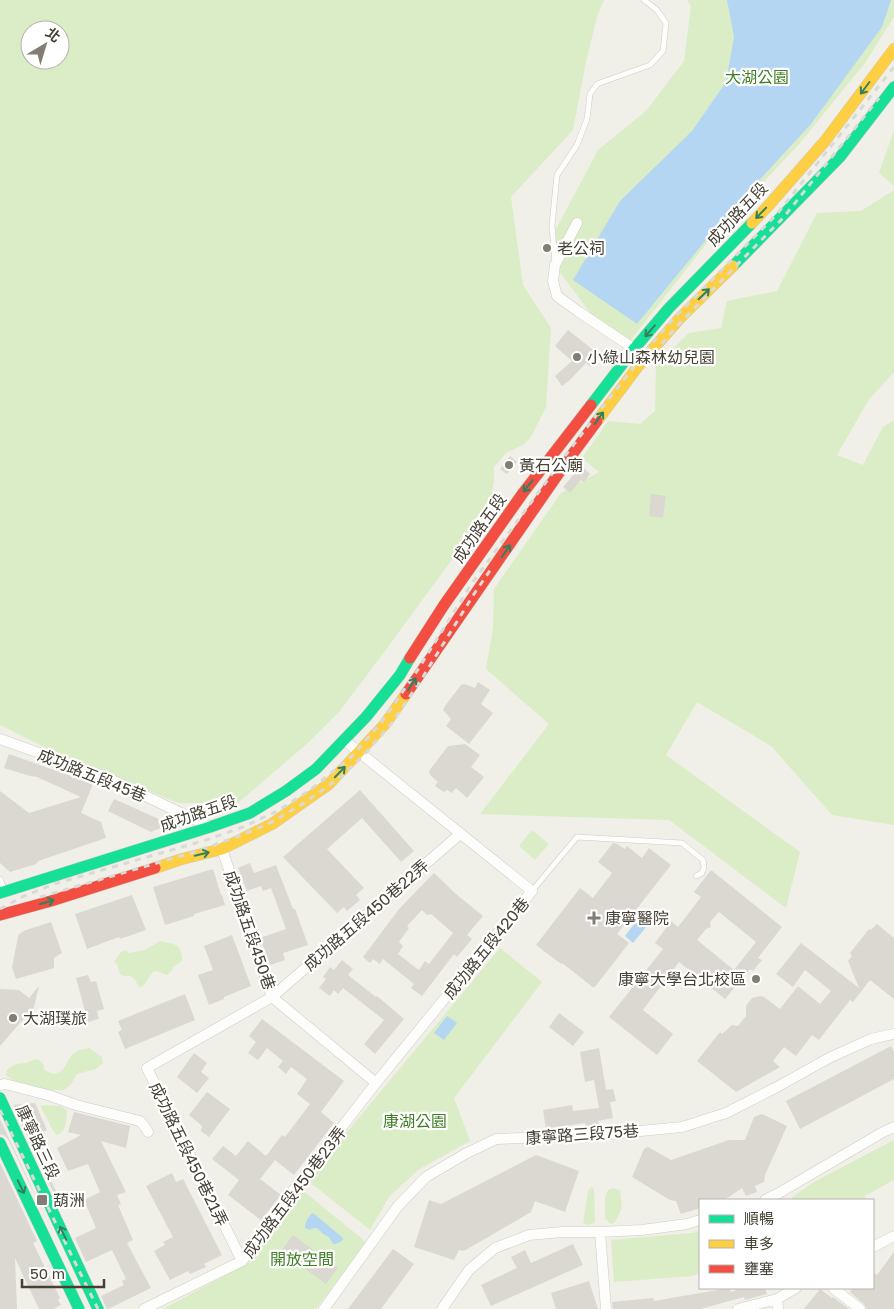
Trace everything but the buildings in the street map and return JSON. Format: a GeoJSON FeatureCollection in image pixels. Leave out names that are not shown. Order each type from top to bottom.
{"type":"FeatureCollection","features":[{"type":"Feature","properties":{"kind":"main road","name":"成功路五段"},"geometry":{"type":"LineString","coordinates":[[2,892],[210,827],[250,812],[286,791],[316,769],[366,717],[400,674],[444,605],[523,493],[634,349],[669,308],[769,205],[825,141],[894,48]]}},
{"type":"Feature","properties":{"kind":"main road","name":"成功路五段"},"geometry":{"type":"LineString","coordinates":[[0,915],[51,901],[182,859],[222,849],[272,824],[329,784],[385,724],[563,468],[646,357],[680,318],[758,242],[840,157],[894,87]]}},
{"type":"Feature","properties":{"kind":"main road","name":"康寧路三段"},"geometry":{"type":"LineString","coordinates":[[0,1098],[6,1123],[98,1309]]}},
{"type":"Feature","properties":{"kind":"main road"},"geometry":{"type":"LineString","coordinates":[[0,1143],[79,1309]]}},
{"type":"Feature","properties":{"kind":"street"},"geometry":{"type":"LineString","coordinates":[[577,222],[555,265],[553,282],[557,296],[646,357]]}},
{"type":"Feature","properties":{"kind":"street","name":"成功路五段45巷"},"geometry":{"type":"LineString","coordinates":[[0,739],[106,777],[210,827]]}},
{"type":"Feature","properties":{"kind":"street","name":"成功路五段420巷"},"geometry":{"type":"LineString","coordinates":[[344,740],[532,891],[376,1084]]}},
{"type":"Feature","properties":{"kind":"street","name":"成功路五段450巷22弄"},"geometry":{"type":"LineString","coordinates":[[272,997],[460,834]]}},
{"type":"Feature","properties":{"kind":"street","name":"成功路五段450巷"},"geometry":{"type":"LineString","coordinates":[[222,849],[272,997],[376,1084]]}},
{"type":"Feature","properties":{"kind":"street","name":"成功路五段450巷21弄"},"geometry":{"type":"LineString","coordinates":[[242,1261],[147,1068],[272,997]]}},
{"type":"Feature","properties":{"kind":"street","name":"康寧路三段75巷"},"geometry":{"type":"LineString","coordinates":[[324,1309],[398,1206],[426,1177],[465,1154],[496,1139],[600,1135],[682,1127],[726,1113],[829,1058],[871,1039],[894,1034]]}},
{"type":"Feature","properties":{"kind":"street"},"geometry":{"type":"LineString","coordinates":[[0,1085],[5,1084],[48,1095],[76,1105],[140,1121],[148,1132]]}},
{"type":"Feature","properties":{"kind":"street","name":"成功路五段450巷23弄"},"geometry":{"type":"LineString","coordinates":[[144,1309],[242,1261],[300,1181],[376,1084]]}},
{"type":"Feature","properties":{"kind":"street"},"geometry":{"type":"LineString","coordinates":[[781,1197],[883,1132],[894,1127]]}},
{"type":"Feature","properties":{"kind":"street"},"geometry":{"type":"LineString","coordinates":[[442,1309],[469,1270],[495,1248],[529,1235],[562,1232],[642,1230],[699,1220]]}},
{"type":"Feature","properties":{"kind":"street"},"geometry":{"type":"LineString","coordinates":[[600,1232],[606,1309]]}},
{"type":"Feature","properties":{"kind":"street"},"geometry":{"type":"LineString","coordinates":[[874,1246],[894,1236]]}},
{"type":"Feature","properties":{"kind":"street"},"geometry":{"type":"LineString","coordinates":[[738,1309],[777,1304],[795,1289]]}},
{"type":"Feature","properties":{"kind":"street"},"geometry":{"type":"LineString","coordinates":[[834,1289],[860,1309]]}},
{"type":"Feature","properties":{"kind":"lane"},"geometry":{"type":"LineString","coordinates":[[555,265],[552,225],[557,175],[577,145],[587,119],[590,94],[597,84],[650,65],[663,51],[666,24],[656,10],[644,0]]}},
{"type":"Feature","properties":{"kind":"lane"},"geometry":{"type":"LineString","coordinates":[[532,891],[577,836],[682,844],[703,860],[704,867],[702,873],[696,876]]}},
{"type":"Feature","properties":{"kind":"lane"},"geometry":{"type":"LineString","coordinates":[[0,879],[2,892]]}},
{"type":"Feature","properties":{"kind":"green space"},"geometry":{"type":"Polygon","coordinates":[[[0,0],[604,0],[597,17],[586,62],[573,130],[511,197],[523,285],[551,328],[546,407],[531,437],[523,445],[506,453],[494,467],[491,499],[456,554],[382,655],[339,712],[308,743],[238,803],[178,803],[50,750],[0,725],[0,0]]]}},
{"type":"Feature","properties":{"kind":"green space","name":"大湖公園"},"geometry":{"type":"Polygon","coordinates":[[[687,0],[894,0],[894,17],[865,63],[800,143],[706,244],[630,341],[591,314],[556,267],[556,229],[598,150],[646,111],[684,61],[691,6],[687,0]]]}},
{"type":"Feature","properties":{"kind":"green space"},"geometry":{"type":"Polygon","coordinates":[[[894,130],[894,186],[879,173],[894,130]]]}},
{"type":"Feature","properties":{"kind":"green space"},"geometry":{"type":"Polygon","coordinates":[[[894,190],[894,372],[868,401],[837,455],[863,465],[883,427],[894,420],[894,825],[832,815],[771,746],[697,702],[666,755],[800,852],[786,908],[669,820],[480,814],[549,724],[486,669],[493,628],[494,589],[561,493],[599,472],[582,458],[608,421],[640,424],[655,411],[656,365],[689,333],[721,328],[727,301],[777,291],[817,213],[861,211],[894,190]]]}},
{"type":"Feature","properties":{"kind":"green space"},"geometry":{"type":"Polygon","coordinates":[[[532,830],[549,844],[535,860],[519,846],[532,830]]]}},
{"type":"Feature","properties":{"kind":"green space"},"geometry":{"type":"Polygon","coordinates":[[[160,941],[176,945],[181,951],[182,961],[173,967],[172,971],[167,975],[154,971],[142,987],[139,987],[132,977],[120,974],[117,964],[114,962],[120,953],[125,950],[129,953],[145,950],[160,941]]]}},
{"type":"Feature","properties":{"kind":"green space","name":"康湖公園"},"geometry":{"type":"Polygon","coordinates":[[[500,948],[542,982],[454,1098],[470,1141],[418,1170],[389,1197],[370,1230],[307,1180],[500,948]]]}},
{"type":"Feature","properties":{"kind":"green space"},"geometry":{"type":"Polygon","coordinates":[[[89,1048],[102,1057],[103,1063],[96,1069],[77,1074],[71,1084],[64,1090],[26,1086],[19,1084],[6,1075],[7,1070],[14,1065],[35,1059],[38,1059],[44,1065],[44,1070],[54,1074],[62,1071],[71,1056],[79,1050],[89,1048]]]}},
{"type":"Feature","properties":{"kind":"green space"},"geometry":{"type":"Polygon","coordinates":[[[41,1106],[60,1106],[67,1110],[63,1131],[57,1135],[42,1110],[41,1106]]]}},
{"type":"Feature","properties":{"kind":"green space"},"geometry":{"type":"Polygon","coordinates":[[[894,1140],[894,1180],[865,1196],[866,1199],[793,1199],[792,1197],[814,1182],[894,1140]]]}},
{"type":"Feature","properties":{"kind":"green space"},"geometry":{"type":"Polygon","coordinates":[[[591,1187],[594,1189],[595,1223],[588,1225],[583,1223],[588,1191],[591,1187]]]}},
{"type":"Feature","properties":{"kind":"green space"},"geometry":{"type":"Polygon","coordinates":[[[613,1188],[620,1190],[622,1208],[615,1222],[611,1224],[605,1219],[605,1197],[608,1190],[613,1188]]]}},
{"type":"Feature","properties":{"kind":"green space","name":"開放空間"},"geometry":{"type":"Polygon","coordinates":[[[301,1189],[366,1242],[316,1309],[163,1309],[248,1263],[301,1189]]]}},
{"type":"Feature","properties":{"kind":"green space"},"geometry":{"type":"Polygon","coordinates":[[[699,1231],[699,1273],[692,1276],[614,1282],[611,1240],[699,1231]]]}},
{"type":"Feature","properties":{"kind":"water","name":"大湖公園"},"geometry":{"type":"Polygon","coordinates":[[[727,0],[891,0],[882,27],[811,124],[719,224],[637,324],[573,280],[620,201],[692,131],[726,82],[734,37],[727,0]]]}},
{"type":"Feature","properties":{"kind":"water"},"geometry":{"type":"Polygon","coordinates":[[[642,914],[651,921],[633,943],[625,936],[642,914]]]}},
{"type":"Feature","properties":{"kind":"water"},"geometry":{"type":"Polygon","coordinates":[[[447,1016],[457,1023],[444,1040],[434,1033],[447,1016]]]}},
{"type":"Feature","properties":{"kind":"water"},"geometry":{"type":"Polygon","coordinates":[[[313,1213],[343,1239],[333,1244],[329,1237],[317,1228],[309,1230],[305,1228],[307,1220],[313,1213]]]}},
{"type":"Feature","properties":{"kind":"railway"},"geometry":{"type":"LineString","coordinates":[[0,909],[22,897],[54,884],[206,840],[243,827],[277,811],[310,790],[352,756],[381,723],[417,671],[472,583],[574,444],[657,337],[777,214],[894,67]]}},
{"type":"Feature","properties":{"kind":"railway"},"geometry":{"type":"LineString","coordinates":[[646,362],[677,326],[783,218],[879,98]]}},
{"type":"Feature","properties":{"kind":"railway"},"geometry":{"type":"LineString","coordinates":[[40,897],[198,851],[249,832],[272,822],[304,803],[342,776],[363,756],[392,723],[493,566]]}},
{"type":"Feature","properties":{"kind":"railway"},"geometry":{"type":"LineString","coordinates":[[0,1110],[98,1309]]}},
{"type":"Feature","properties":{"kind":"traffic: fast"},"geometry":{"type":"LineString","coordinates":[[733,266],[840,157],[894,87]]}},
{"type":"Feature","properties":{"kind":"traffic: fast"},"geometry":{"type":"LineString","coordinates":[[591,405],[634,349],[669,308],[752,223]]}},
{"type":"Feature","properties":{"kind":"traffic: fast"},"geometry":{"type":"LineString","coordinates":[[0,893],[250,813],[286,791],[316,769],[366,717],[400,675],[410,658]]}},
{"type":"Feature","properties":{"kind":"traffic: fast"},"geometry":{"type":"LineString","coordinates":[[0,1098],[98,1309]]}},
{"type":"Feature","properties":{"kind":"traffic: fast"},"geometry":{"type":"LineString","coordinates":[[0,1143],[79,1309]]}},
{"type":"Feature","properties":{"kind":"traffic: slow"},"geometry":{"type":"LineString","coordinates":[[752,223],[825,141],[894,49]]}},
{"type":"Feature","properties":{"kind":"traffic: slow"},"geometry":{"type":"LineString","coordinates":[[597,421],[639,365],[680,318],[733,266]]}},
{"type":"Feature","properties":{"kind":"traffic: slow"},"geometry":{"type":"LineString","coordinates":[[155,868],[222,849],[272,824],[329,784],[385,724],[406,694]]}},
{"type":"Feature","properties":{"kind":"traffic: jam"},"geometry":{"type":"LineString","coordinates":[[410,658],[444,605],[523,493],[591,405]]}},
{"type":"Feature","properties":{"kind":"traffic: jam"},"geometry":{"type":"LineString","coordinates":[[406,694],[597,421]]}},
{"type":"Feature","properties":{"kind":"traffic: jam"},"geometry":{"type":"LineString","coordinates":[[0,915],[155,868]]}},
{"type":"Feature","properties":{"kind":"place","name":"老公祠"},"geometry":{"type":"Point","coordinates":[547,248]}},
{"type":"Feature","properties":{"kind":"place","name":"小綠山森林幼兒園"},"geometry":{"type":"Point","coordinates":[577,357]}},
{"type":"Feature","properties":{"kind":"place","name":"黃石公廟"},"geometry":{"type":"Point","coordinates":[509,465]}},
{"type":"Feature","properties":{"kind":"place","name":"康寧醫院"},"geometry":{"type":"Point","coordinates":[594,918]}},
{"type":"Feature","properties":{"kind":"place","name":"康寧大學台北校區"},"geometry":{"type":"Point","coordinates":[756,979]}},
{"type":"Feature","properties":{"kind":"place","name":"大湖璞旅"},"geometry":{"type":"Point","coordinates":[13,1018]}},
{"type":"Feature","properties":{"kind":"place","name":"葫洲"},"geometry":{"type":"Point","coordinates":[42,1200]}}]}
